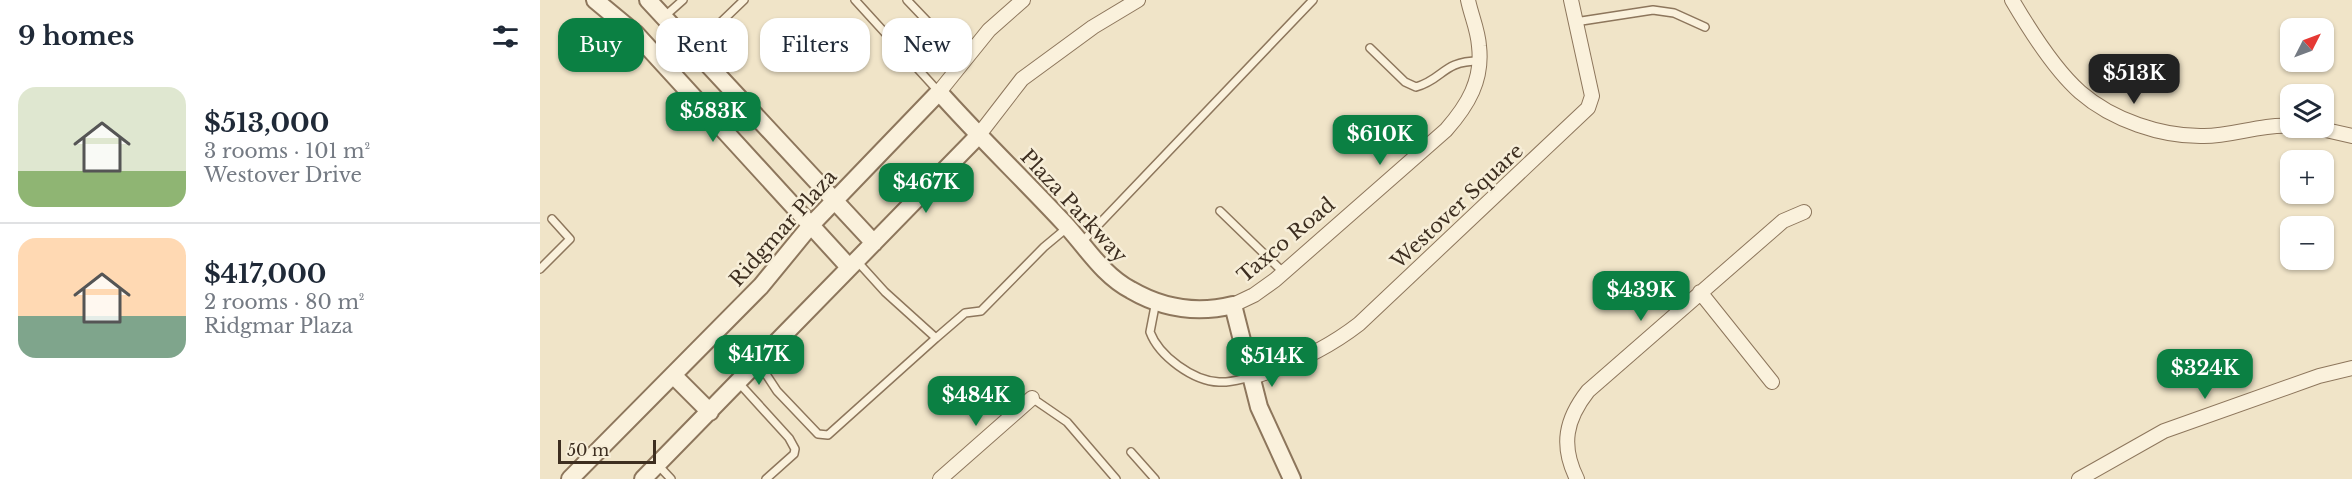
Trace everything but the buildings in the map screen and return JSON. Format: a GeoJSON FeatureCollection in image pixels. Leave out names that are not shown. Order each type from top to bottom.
{"type":"FeatureCollection","features":[{"type":"Feature","properties":{"kind":"street"},"geometry":{"type":"LineString","coordinates":[[595,0],[636,34],[656,55]]}},
{"type":"Feature","properties":{"kind":"street"},"geometry":{"type":"LineString","coordinates":[[648,0],[664,17]]}},
{"type":"Feature","properties":{"kind":"street","name":"Ridgmar Plaza"},"geometry":{"type":"LineString","coordinates":[[972,51],[989,30],[1023,0]]}},
{"type":"Feature","properties":{"kind":"street"},"geometry":{"type":"LineString","coordinates":[[642,479],[978,136],[1022,79],[1093,27],[1138,0]]}},
{"type":"Feature","properties":{"kind":"street","name":"Taxco Road"},"geometry":{"type":"LineString","coordinates":[[1233,305],[1254,296],[1283,272],[1446,130],[1463,111],[1472,95],[1479,73],[1479,44],[1468,0]]}},
{"type":"Feature","properties":{"kind":"street","name":"Westover Square"},"geometry":{"type":"LineString","coordinates":[[1252,377],[1280,369],[1341,338],[1359,324],[1582,114],[1592,96],[1571,0]]}},
{"type":"Feature","properties":{"kind":"street"},"geometry":{"type":"LineString","coordinates":[[2012,0],[2023,20],[2080,92],[2111,112],[2150,128],[2177,135],[2206,136],[2280,127]]}},
{"type":"Feature","properties":{"kind":"street"},"geometry":{"type":"LineString","coordinates":[[672,72],[810,225],[853,263]]}},
{"type":"Feature","properties":{"kind":"street"},"geometry":{"type":"LineString","coordinates":[[715,72],[873,243]]}},
{"type":"Feature","properties":{"kind":"street","name":"Ridgmar Plaza"},"geometry":{"type":"LineString","coordinates":[[570,479],[761,286],[810,225],[939,92],[955,72]]}},
{"type":"Feature","properties":{"kind":"street","name":"Plaza Parkway"},"geometry":{"type":"LineString","coordinates":[[939,92],[978,136],[1068,227],[1112,279],[1156,302],[1203,311],[1233,305]]}},
{"type":"Feature","properties":{"kind":"street"},"geometry":{"type":"LineString","coordinates":[[2334,132],[2352,136]]}},
{"type":"Feature","properties":{"kind":"street"},"geometry":{"type":"LineString","coordinates":[[1577,479],[1567,435],[1568,423],[1576,406],[1621,360],[1783,221],[1804,212]]}},
{"type":"Feature","properties":{"kind":"street"},"geometry":{"type":"LineString","coordinates":[[1700,292],[1772,382]]}},
{"type":"Feature","properties":{"kind":"street"},"geometry":{"type":"LineString","coordinates":[[1233,305],[1259,407],[1292,479]]}},
{"type":"Feature","properties":{"kind":"street"},"geometry":{"type":"LineString","coordinates":[[2079,479],[2164,430],[2319,376],[2352,368]]}},
{"type":"Feature","properties":{"kind":"street"},"geometry":{"type":"LineString","coordinates":[[673,375],[710,412]]}},
{"type":"Feature","properties":{"kind":"street"},"geometry":{"type":"LineString","coordinates":[[940,479],[1032,398]]}},
{"type":"Feature","properties":{"kind":"lane"},"geometry":{"type":"LineString","coordinates":[[664,17],[683,0]]}},
{"type":"Feature","properties":{"kind":"lane"},"geometry":{"type":"LineString","coordinates":[[725,18],[744,0]]}},
{"type":"Feature","properties":{"kind":"lane"},"geometry":{"type":"LineString","coordinates":[[855,0],[939,92]]}},
{"type":"Feature","properties":{"kind":"lane"},"geometry":{"type":"LineString","coordinates":[[907,0],[924,18]]}},
{"type":"Feature","properties":{"kind":"lane"},"geometry":{"type":"LineString","coordinates":[[1081,243],[1313,0]]}},
{"type":"Feature","properties":{"kind":"lane"},"geometry":{"type":"LineString","coordinates":[[1575,22],[1653,10],[1674,13],[1705,27]]}},
{"type":"Feature","properties":{"kind":"lane"},"geometry":{"type":"LineString","coordinates":[[1370,48],[1405,82],[1416,87],[1426,84],[1453,64],[1479,61]]}},
{"type":"Feature","properties":{"kind":"lane"},"geometry":{"type":"LineString","coordinates":[[1220,211],[1283,272]]}},
{"type":"Feature","properties":{"kind":"lane"},"geometry":{"type":"LineString","coordinates":[[540,269],[570,239],[552,219]]}},
{"type":"Feature","properties":{"kind":"lane"},"geometry":{"type":"LineString","coordinates":[[758,362],[777,391],[818,434],[828,435],[965,314],[981,311],[1068,227]]}},
{"type":"Feature","properties":{"kind":"lane"},"geometry":{"type":"LineString","coordinates":[[853,263],[936,339]]}},
{"type":"Feature","properties":{"kind":"lane"},"geometry":{"type":"LineString","coordinates":[[1156,302],[1150,332],[1162,352],[1180,366],[1218,382],[1252,377]]}},
{"type":"Feature","properties":{"kind":"lane"},"geometry":{"type":"LineString","coordinates":[[738,382],[789,438],[795,448],[794,454],[766,479]]}},
{"type":"Feature","properties":{"kind":"lane"},"geometry":{"type":"LineString","coordinates":[[1032,398],[1067,422],[1116,479]]}},
{"type":"Feature","properties":{"kind":"lane"},"geometry":{"type":"LineString","coordinates":[[1131,452],[1155,479]]}},
{"type":"Feature","properties":{"kind":"lane"},"geometry":{"type":"LineString","coordinates":[[657,464],[671,479]]}}]}
